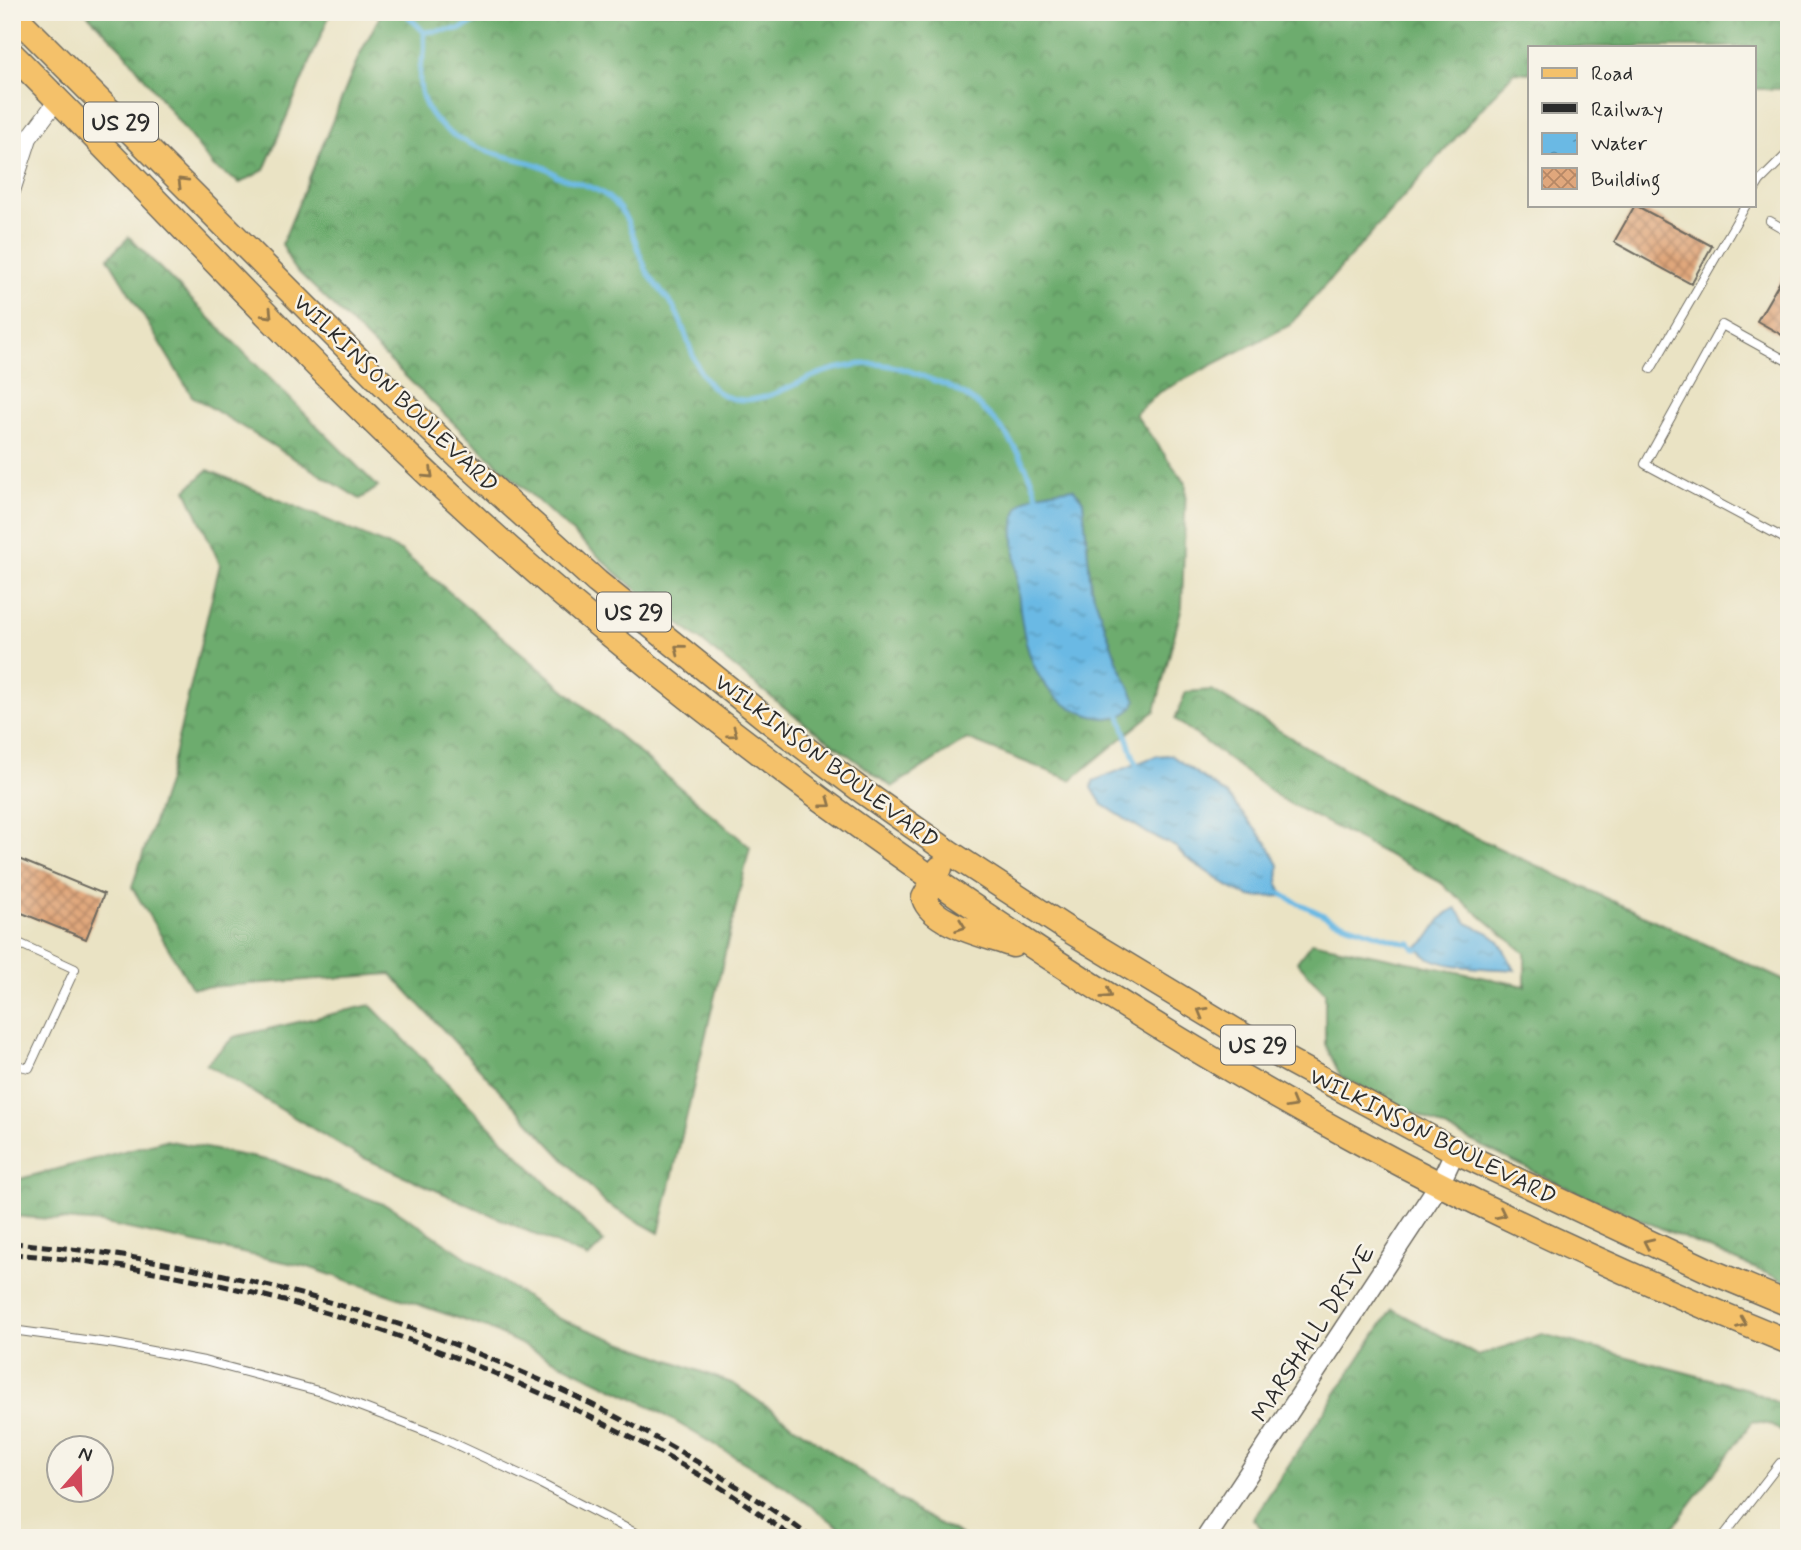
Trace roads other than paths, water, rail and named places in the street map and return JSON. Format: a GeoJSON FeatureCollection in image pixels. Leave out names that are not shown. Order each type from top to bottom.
{"type":"FeatureCollection","features":[{"type":"Feature","properties":{"kind":"main road","name":"WILKINSON BOULEVARD"},"geometry":{"type":"LineString","coordinates":[[12,13],[385,386],[597,582],[858,789],[949,852],[1202,1012],[1370,1106],[1455,1151],[1710,1271],[1789,1304]]}},
{"type":"Feature","properties":{"kind":"main road","name":"WILKINSON BOULEVARD"},"geometry":{"type":"LineString","coordinates":[[12,54],[333,381],[500,541],[690,701],[932,880],[924,898],[933,913],[953,924],[1049,957],[1173,1036],[1364,1145],[1531,1228],[1683,1298],[1789,1342]]}},
{"type":"Feature","properties":{"kind":"main road"},"geometry":{"type":"LineString","coordinates":[[220,265],[244,244]]}},
{"type":"Feature","properties":{"kind":"main road"},"geometry":{"type":"LineString","coordinates":[[932,880],[949,852]]}},
{"type":"Feature","properties":{"kind":"street"},"geometry":{"type":"LineString","coordinates":[[12,191],[29,138],[58,99]]}},
{"type":"Feature","properties":{"kind":"street","name":"MARSHALL DRIVE"},"geometry":{"type":"LineString","coordinates":[[1206,1538],[1440,1183],[1455,1151]]}},
{"type":"Feature","properties":{"kind":"lane"},"geometry":{"type":"LineString","coordinates":[[1756,188],[1789,152]]}},
{"type":"Feature","properties":{"kind":"lane"},"geometry":{"type":"LineString","coordinates":[[1651,369],[1745,206]]}},
{"type":"Feature","properties":{"kind":"lane"},"geometry":{"type":"LineString","coordinates":[[1770,221],[1789,232]]}},
{"type":"Feature","properties":{"kind":"lane"},"geometry":{"type":"LineString","coordinates":[[1789,362],[1721,325],[1645,464],[1789,541]]}},
{"type":"Feature","properties":{"kind":"lane"},"geometry":{"type":"LineString","coordinates":[[12,940],[75,969],[29,1068],[12,1064]]}},
{"type":"Feature","properties":{"kind":"lane"},"geometry":{"type":"LineString","coordinates":[[12,1330],[115,1343],[204,1361],[322,1392],[438,1436],[645,1538]]}},
{"type":"Feature","properties":{"kind":"lane"},"geometry":{"type":"LineString","coordinates":[[1722,1538],[1780,1463],[1789,1470]]}},
{"type":"Feature","properties":{"kind":"water"},"geometry":{"type":"Polygon","coordinates":[[[1073,488],[1083,501],[1091,587],[1118,663],[1136,700],[1128,712],[1116,717],[1107,718],[1081,712],[1062,702],[1047,688],[1036,670],[1023,629],[1014,543],[1016,512],[1024,502],[1036,495],[1073,488]]]}},
{"type":"Feature","properties":{"kind":"water"},"geometry":{"type":"Polygon","coordinates":[[[1171,755],[1227,795],[1267,843],[1279,865],[1278,884],[1284,896],[1251,897],[1234,890],[1185,857],[1176,847],[1149,834],[1102,804],[1092,788],[1093,781],[1156,756],[1171,755]]]}},
{"type":"Feature","properties":{"kind":"water"},"geometry":{"type":"Polygon","coordinates":[[[1456,908],[1467,923],[1499,941],[1515,970],[1450,964],[1414,949],[1427,939],[1448,912],[1456,908]]]}},
{"type":"Feature","properties":{"kind":"waterway"},"geometry":{"type":"LineString","coordinates":[[404,12],[424,32],[460,29],[497,12]]}},
{"type":"Feature","properties":{"kind":"waterway"},"geometry":{"type":"LineString","coordinates":[[424,32],[421,89],[426,106],[435,120],[462,140],[542,167],[557,176],[597,190],[611,200],[625,217],[646,269],[674,308],[698,367],[713,388],[723,395],[746,400],[770,395],[818,374],[860,364],[880,364],[909,371],[953,388],[987,413],[1009,438],[1026,467],[1038,498]]}},
{"type":"Feature","properties":{"kind":"waterway"},"geometry":{"type":"LineString","coordinates":[[1119,713],[1138,770]]}},
{"type":"Feature","properties":{"kind":"waterway"},"geometry":{"type":"LineString","coordinates":[[1279,892],[1330,919],[1411,943],[1414,949],[1418,949]]}},
{"type":"Feature","properties":{"kind":"railway"},"geometry":{"type":"LineString","coordinates":[[12,1243],[117,1255],[223,1275],[329,1302],[432,1336],[533,1377],[631,1425],[724,1478],[812,1538]]}},
{"type":"Feature","properties":{"kind":"railway"},"geometry":{"type":"LineString","coordinates":[[12,1254],[106,1264],[198,1280],[289,1302],[379,1330],[467,1362],[554,1399],[638,1441],[720,1487],[794,1538]]}}]}
